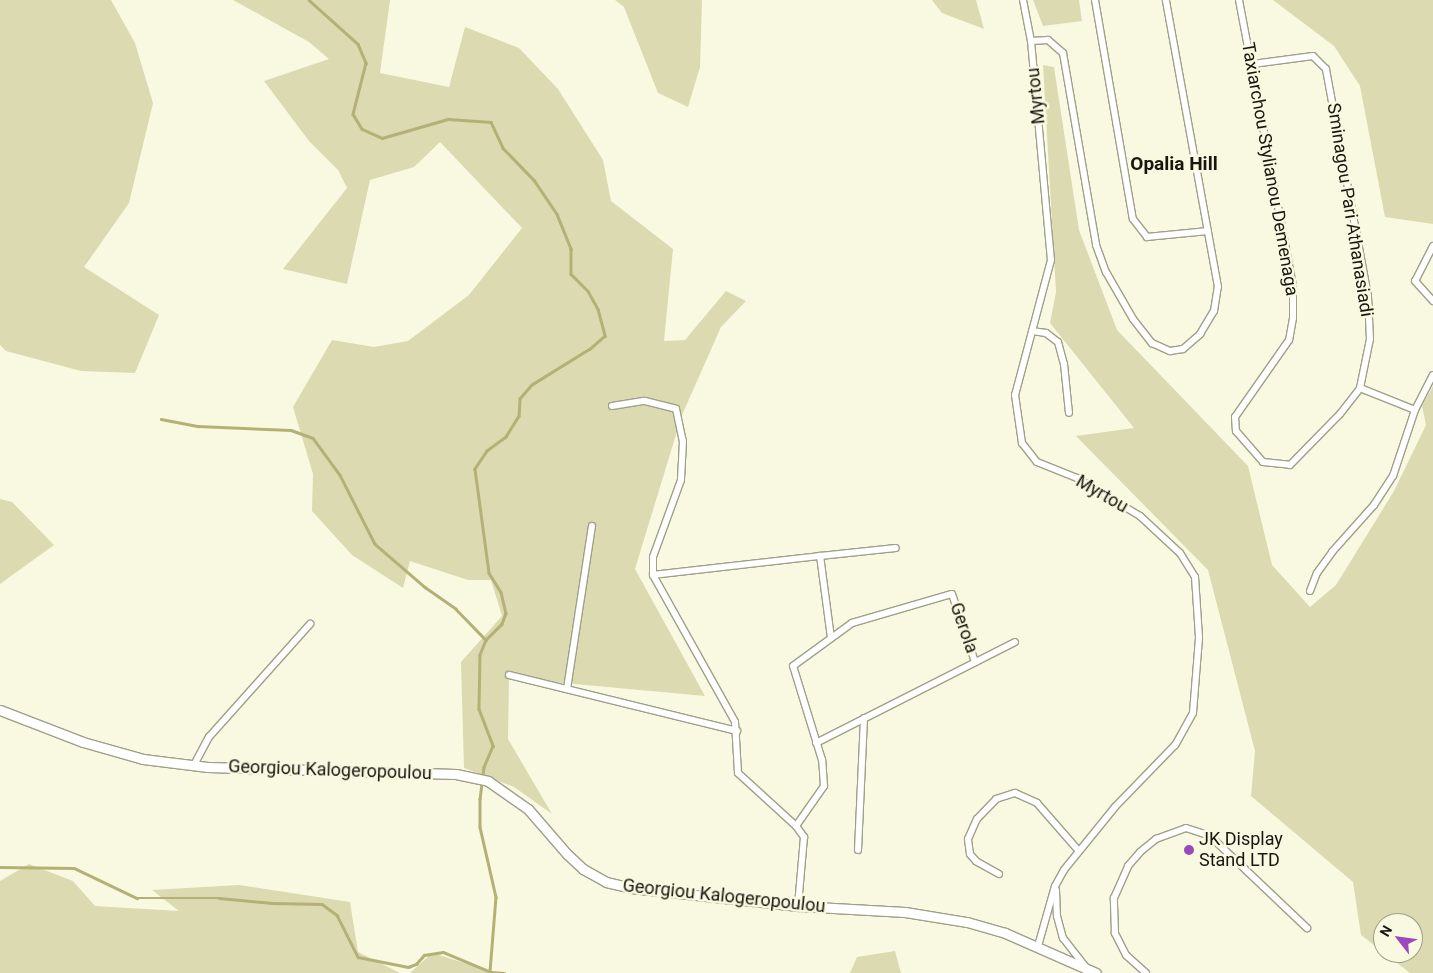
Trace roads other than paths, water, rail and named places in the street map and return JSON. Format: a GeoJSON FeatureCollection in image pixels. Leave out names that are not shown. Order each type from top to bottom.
{"type":"FeatureCollection","features":[{"type":"Feature","properties":{"kind":"street","name":"Myrtou"},"geometry":{"type":"LineString","coordinates":[[1023,0],[1031,40],[1051,260],[1015,395],[1022,443],[1037,462],[1077,478],[1140,516],[1180,553],[1194,577],[1199,638],[1193,713],[1175,745],[1078,850],[1055,886],[1038,946]]}},
{"type":"Feature","properties":{"kind":"street"},"geometry":{"type":"LineString","coordinates":[[1095,0],[1133,219],[1148,237],[1208,231]]}},
{"type":"Feature","properties":{"kind":"street"},"geometry":{"type":"LineString","coordinates":[[1031,40],[1048,40],[1062,53],[1096,245],[1106,272],[1133,319],[1152,343],[1170,351],[1182,349],[1200,334],[1214,311],[1218,287],[1166,0]]}},
{"type":"Feature","properties":{"kind":"street","name":"Taxiarchou Stylianou Demenaga"},"geometry":{"type":"LineString","coordinates":[[1239,0],[1253,64],[1293,285],[1293,318],[1289,340],[1235,417],[1236,432],[1264,462]]}},
{"type":"Feature","properties":{"kind":"street","name":"Sminagou Pari Athanasiadi"},"geometry":{"type":"LineString","coordinates":[[1253,64],[1313,56],[1326,69],[1368,296],[1370,339],[1360,388],[1340,414],[1290,465],[1264,462]]}},
{"type":"Feature","properties":{"kind":"street"},"geometry":{"type":"LineString","coordinates":[[1433,246],[1415,281],[1433,301]]}},
{"type":"Feature","properties":{"kind":"street"},"geometry":{"type":"LineString","coordinates":[[1032,331],[1046,333],[1058,342],[1064,364],[1069,412]]}},
{"type":"Feature","properties":{"kind":"street"},"geometry":{"type":"LineString","coordinates":[[1310,591],[1317,573],[1332,552],[1374,505],[1393,476],[1415,410],[1433,375]]}},
{"type":"Feature","properties":{"kind":"street"},"geometry":{"type":"LineString","coordinates":[[1360,388],[1415,410]]}},
{"type":"Feature","properties":{"kind":"street"},"geometry":{"type":"LineString","coordinates":[[612,406],[645,401],[676,409],[683,441],[681,480],[653,557],[653,575],[735,722],[737,731],[736,767],[741,778],[796,826],[805,843],[798,906]]}},
{"type":"Feature","properties":{"kind":"street"},"geometry":{"type":"LineString","coordinates":[[567,689],[592,526]]}},
{"type":"Feature","properties":{"kind":"street"},"geometry":{"type":"LineString","coordinates":[[653,575],[896,548]]}},
{"type":"Feature","properties":{"kind":"street"},"geometry":{"type":"LineString","coordinates":[[796,826],[824,786],[822,760],[793,666],[831,638],[820,556]]}},
{"type":"Feature","properties":{"kind":"street","name":"Gerola"},"geometry":{"type":"LineString","coordinates":[[831,638],[852,623],[952,594],[975,662]]}},
{"type":"Feature","properties":{"kind":"street"},"geometry":{"type":"LineString","coordinates":[[194,766],[209,736],[310,624]]}},
{"type":"Feature","properties":{"kind":"street"},"geometry":{"type":"LineString","coordinates":[[816,743],[1015,642]]}},
{"type":"Feature","properties":{"kind":"street"},"geometry":{"type":"LineString","coordinates":[[509,675],[737,731]]}},
{"type":"Feature","properties":{"kind":"street","name":"Georgiou Kalogeropoulou"},"geometry":{"type":"LineString","coordinates":[[0,710],[112,751],[143,759],[194,766],[456,774],[485,780],[528,808],[583,870],[606,882],[632,888],[798,906],[905,912],[949,919],[985,926],[1038,946],[1096,973]]}},
{"type":"Feature","properties":{"kind":"street"},"geometry":{"type":"LineString","coordinates":[[858,850],[864,718]]}},
{"type":"Feature","properties":{"kind":"street"},"geometry":{"type":"LineString","coordinates":[[999,874],[976,861],[970,854],[968,840],[977,819],[996,799],[1005,796],[1015,793],[1037,803],[1078,850]]}},
{"type":"Feature","properties":{"kind":"street"},"geometry":{"type":"LineString","coordinates":[[1146,973],[1126,955],[1115,933],[1114,898],[1128,866],[1140,852],[1156,839],[1186,828],[1210,836],[1307,928]]}},
{"type":"Feature","properties":{"kind":"street"},"geometry":{"type":"LineString","coordinates":[[1055,886],[1057,916],[1063,938],[1070,952],[1087,968]]}},
{"type":"Feature","properties":{"kind":"waterway"},"geometry":{"type":"LineString","coordinates":[[309,0],[358,44],[366,63],[353,114],[362,129],[382,138],[448,119],[491,122],[503,148],[534,180],[557,214],[571,249],[571,274],[588,291],[598,309],[605,336],[590,349],[532,385],[520,399],[519,416],[506,437],[487,451],[475,469],[489,573],[501,592],[506,613],[502,624],[486,640],[480,655],[479,709],[493,746],[484,767],[480,799],[480,827],[496,897],[490,972]]}},
{"type":"Feature","properties":{"kind":"waterway"},"geometry":{"type":"LineString","coordinates":[[161,419],[198,426],[291,430],[313,438],[340,475],[375,544],[425,587],[456,609],[486,640]]}},
{"type":"Feature","properties":{"kind":"waterway"},"geometry":{"type":"LineString","coordinates":[[0,867],[74,868],[137,898],[219,898],[272,903],[322,904],[337,915],[358,957],[408,967],[416,964],[424,955],[443,952],[491,972],[504,973]]}},
{"type":"Feature","properties":{"kind":"place","name":"JK Display Stand LTD"},"geometry":{"type":"Point","coordinates":[1189,850]}},
{"type":"Feature","properties":{"kind":"district","name":"Opalia Hill"},"geometry":{"type":"Point","coordinates":[1174,164]}}]}
